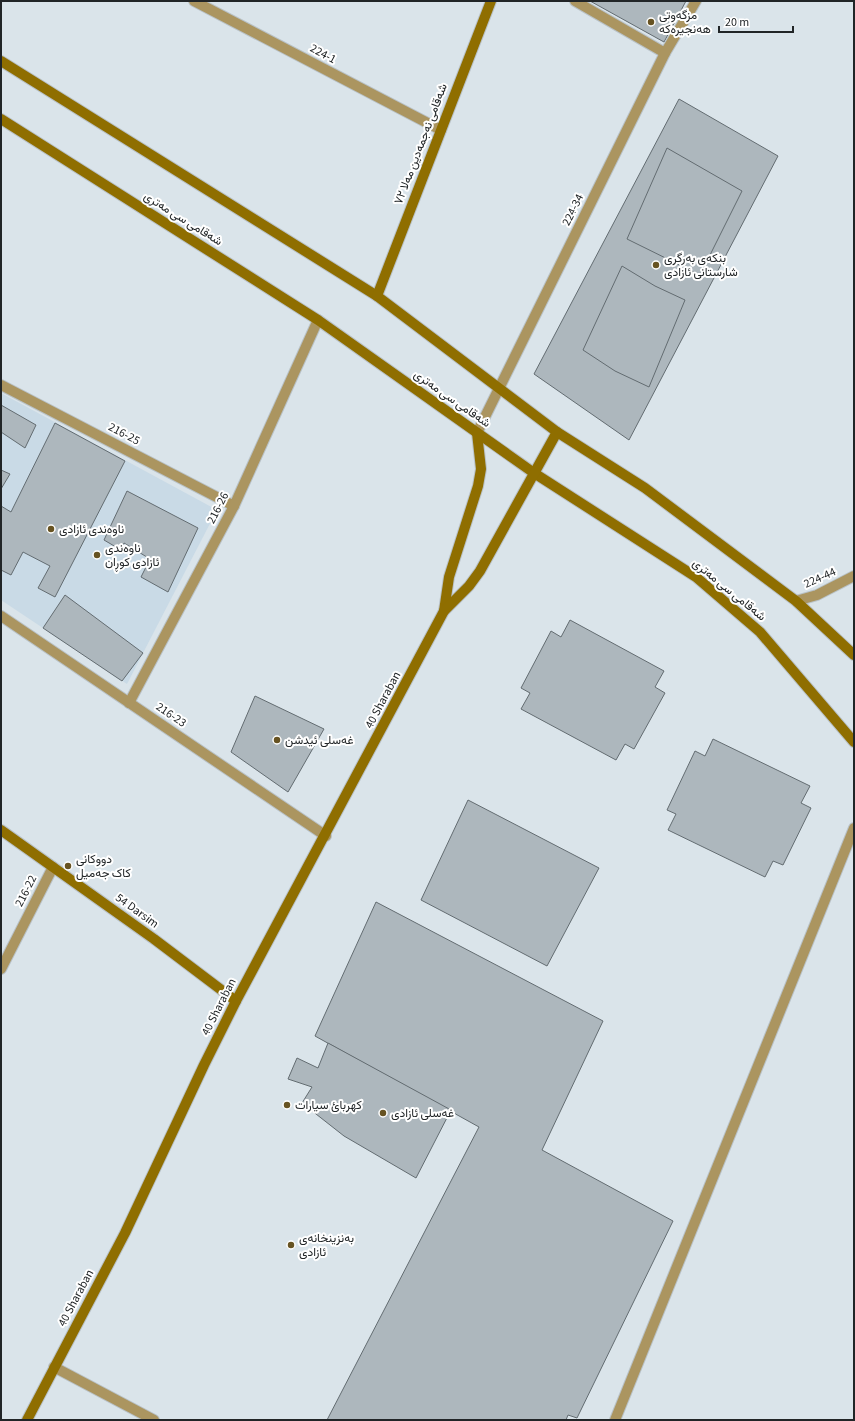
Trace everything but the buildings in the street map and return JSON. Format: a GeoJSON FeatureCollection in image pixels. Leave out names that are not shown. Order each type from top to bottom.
{"type":"FeatureCollection","features":[{"type":"Feature","properties":{"kind":"main road","name":"شەقامی نەجمەدین مەلا ٧٢"},"geometry":{"type":"LineString","coordinates":[[377,296],[490,1]]}},
{"type":"Feature","properties":{"kind":"main road"},"geometry":{"type":"LineString","coordinates":[[1,61],[377,296],[557,432],[645,488],[796,602],[854,655]]}},
{"type":"Feature","properties":{"kind":"main road","name":"شەقامی سی مەتری"},"geometry":{"type":"LineString","coordinates":[[1,119],[318,320],[534,473],[696,577],[760,632],[854,742]]}},
{"type":"Feature","properties":{"kind":"main road","name":"40 Sharaban"},"geometry":{"type":"LineString","coordinates":[[27,1420],[125,1233],[204,1065],[236,1001],[326,836],[444,611],[469,586],[480,571],[557,432]]}},
{"type":"Feature","properties":{"kind":"main road","name":"40 Sharaban"},"geometry":{"type":"LineString","coordinates":[[444,611],[450,577],[478,486],[481,469],[477,433]]}},
{"type":"Feature","properties":{"kind":"main road","name":"54 Darsim"},"geometry":{"type":"LineString","coordinates":[[1,830],[154,939],[236,1001]]}},
{"type":"Feature","properties":{"kind":"street","name":"224-1"},"geometry":{"type":"LineString","coordinates":[[194,1],[441,130]]}},
{"type":"Feature","properties":{"kind":"street"},"geometry":{"type":"LineString","coordinates":[[574,1],[665,53]]}},
{"type":"Feature","properties":{"kind":"street","name":"224-34"},"geometry":{"type":"LineString","coordinates":[[477,433],[665,53],[696,1]]}},
{"type":"Feature","properties":{"kind":"street","name":"216-26"},"geometry":{"type":"LineString","coordinates":[[129,703],[234,506],[318,320]]}},
{"type":"Feature","properties":{"kind":"street","name":"216-25"},"geometry":{"type":"LineString","coordinates":[[1,385],[234,506]]}},
{"type":"Feature","properties":{"kind":"street","name":"224-44"},"geometry":{"type":"LineString","coordinates":[[796,602],[817,595],[854,576]]}},
{"type":"Feature","properties":{"kind":"street","name":"216-23"},"geometry":{"type":"LineString","coordinates":[[1,616],[326,836]]}},
{"type":"Feature","properties":{"kind":"street"},"geometry":{"type":"LineString","coordinates":[[615,1420],[854,828]]}},
{"type":"Feature","properties":{"kind":"street","name":"216-22"},"geometry":{"type":"LineString","coordinates":[[1,969],[53,867]]}},
{"type":"Feature","properties":{"kind":"street"},"geometry":{"type":"LineString","coordinates":[[54,1367],[154,1420]]}},
{"type":"Feature","properties":{"kind":"shaded area","name":"ناوەندی ئازادی کوڕان"},"geometry":{"type":"Polygon","coordinates":[[[1,393],[217,510],[127,684],[1,600],[1,393]]]}},
{"type":"Feature","properties":{"kind":"place","name":"مزگەوتی ھەنجیرەکە"},"geometry":{"type":"Point","coordinates":[651,22]}},
{"type":"Feature","properties":{"kind":"place","name":"بنکەی بەرگری شارستانی ئازادی"},"geometry":{"type":"Point","coordinates":[656,265]}},
{"type":"Feature","properties":{"kind":"place","name":"ناوەندی ئازادی"},"geometry":{"type":"Point","coordinates":[51,529]}},
{"type":"Feature","properties":{"kind":"place","name":"ناوەندی ئازادی کوڕان"},"geometry":{"type":"Point","coordinates":[97,555]}},
{"type":"Feature","properties":{"kind":"place","name":"غەسلی ئیدشن"},"geometry":{"type":"Point","coordinates":[277,740]}},
{"type":"Feature","properties":{"kind":"place","name":"دووکانی کاک جەمیل"},"geometry":{"type":"Point","coordinates":[68,866]}},
{"type":"Feature","properties":{"kind":"place","name":"کهربائ سیارات"},"geometry":{"type":"Point","coordinates":[287,1105]}},
{"type":"Feature","properties":{"kind":"place","name":"غەسلی ئازادی"},"geometry":{"type":"Point","coordinates":[383,1113]}},
{"type":"Feature","properties":{"kind":"place","name":"بەنزینخانەی ئازادی"},"geometry":{"type":"Point","coordinates":[291,1245]}}]}
